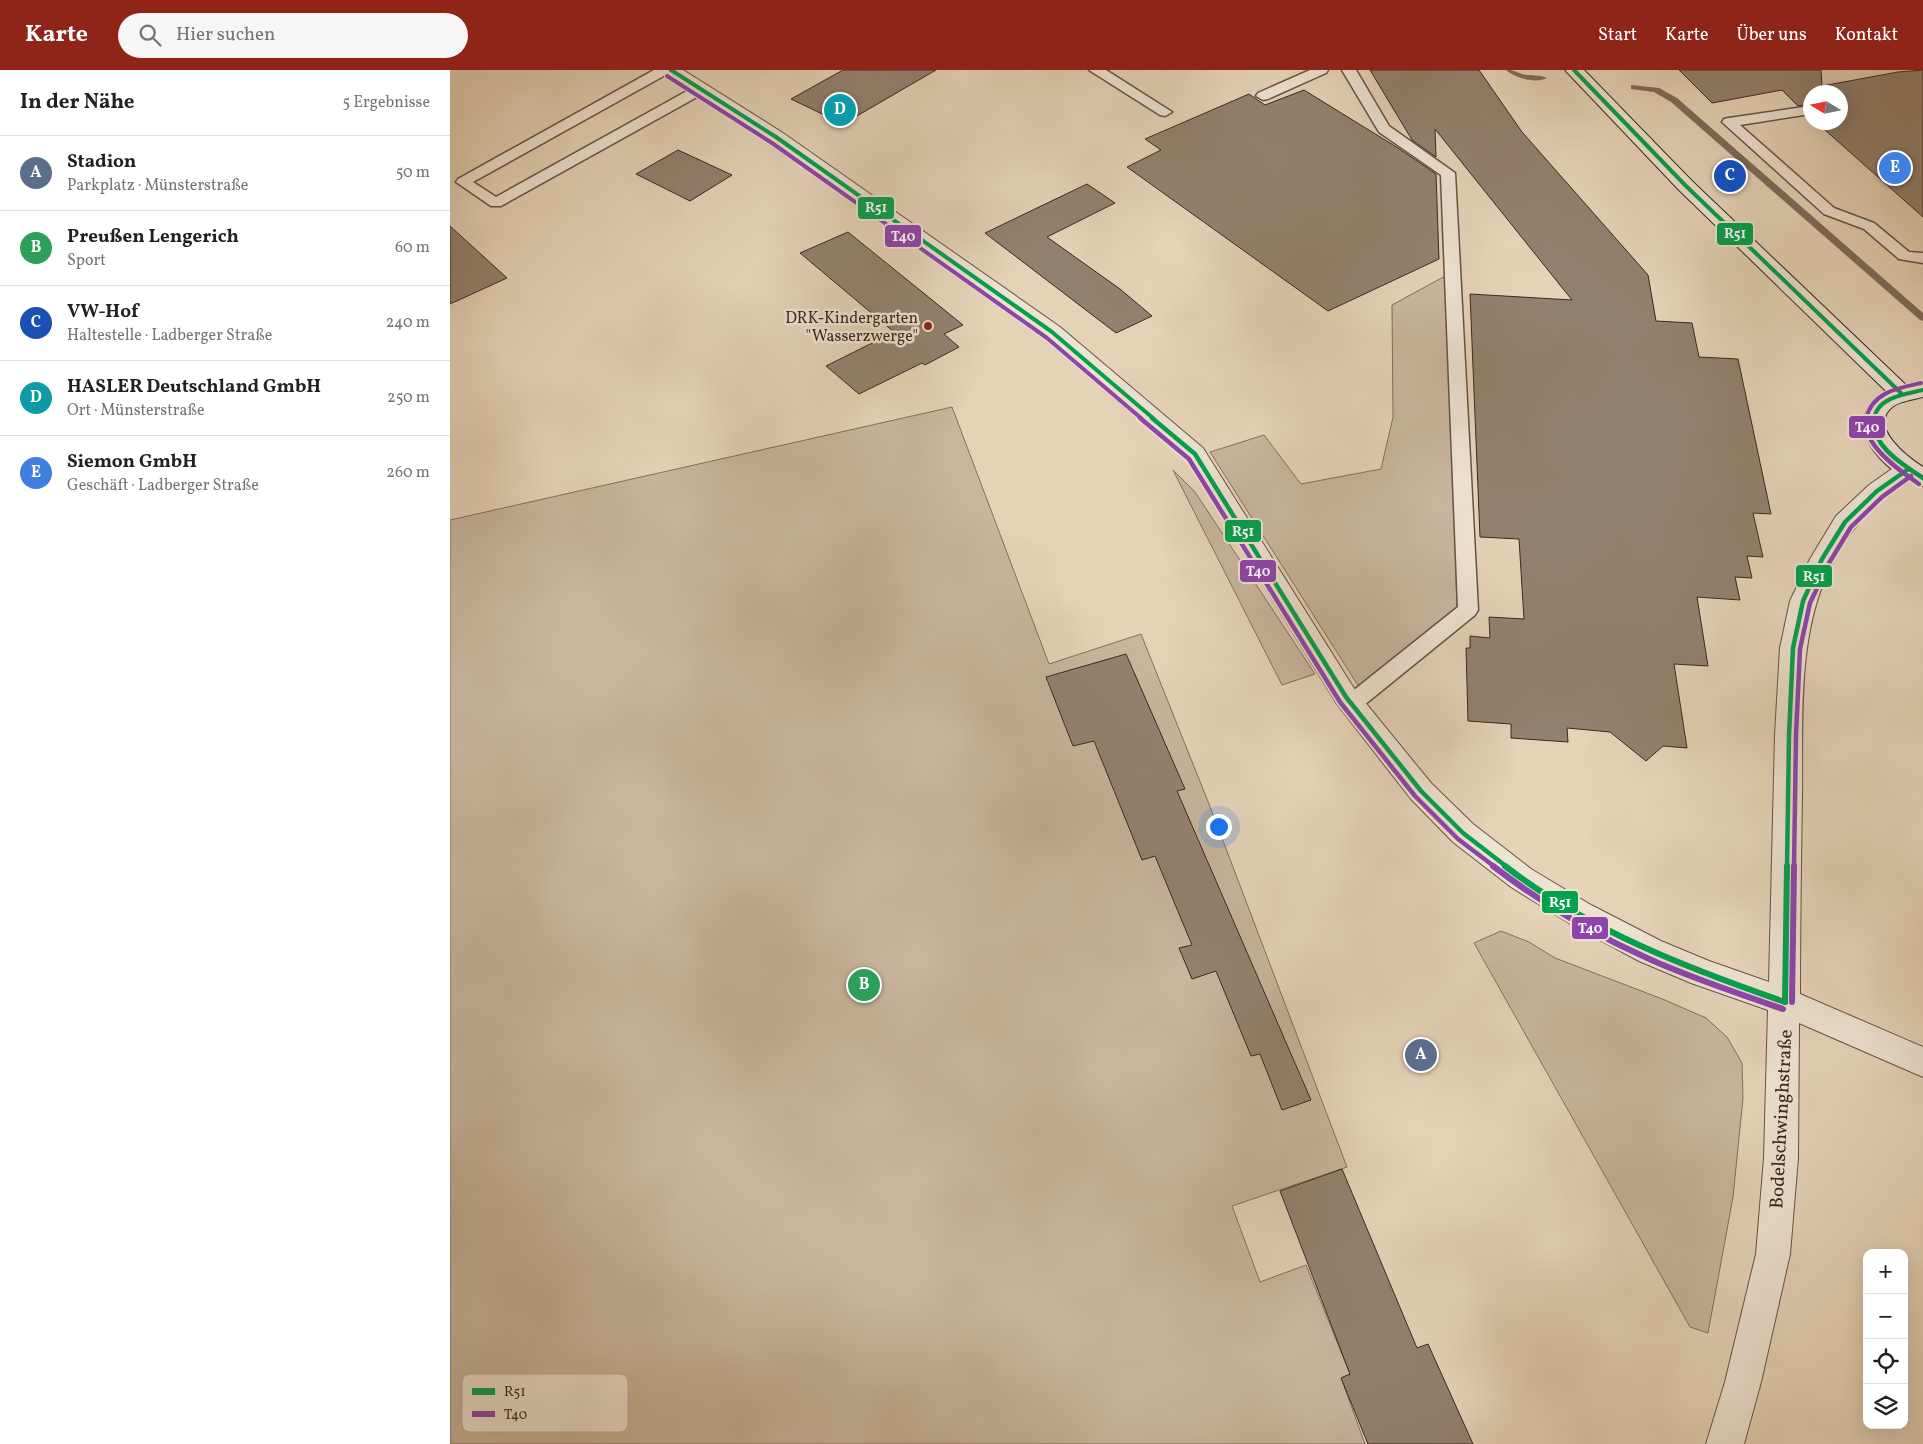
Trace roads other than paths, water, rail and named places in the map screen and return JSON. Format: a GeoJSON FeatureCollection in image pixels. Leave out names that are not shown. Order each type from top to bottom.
{"type":"FeatureCollection","features":[{"type":"Feature","properties":{"kind":"street"},"geometry":{"type":"LineString","coordinates":[[671,70],[776,137],[1052,332],[1195,454],[1351,704],[1421,791],[1462,833],[1521,878],[1580,914],[1650,951],[1702,973],[1785,1002],[1923,1062]]}},
{"type":"Feature","properties":{"kind":"street"},"geometry":{"type":"LineString","coordinates":[[1574,70],[1686,184],[1912,391],[1885,401],[1876,412],[1873,426],[1878,441],[1890,456],[1915,474]]}},
{"type":"Feature","properties":{"kind":"street","name":"Bodelschwinghstraße"},"geometry":{"type":"LineString","coordinates":[[1725,1444],[1743,1382],[1773,1254],[1781,1158],[1790,718],[1794,648],[1802,601],[1822,559],[1845,522],[1876,491],[1915,474]]}},
{"type":"Feature","properties":{"kind":"lane"},"geometry":{"type":"LineString","coordinates":[[664,70],[463,182],[496,203],[701,90]]}},
{"type":"Feature","properties":{"kind":"lane"},"geometry":{"type":"LineString","coordinates":[[1096,70],[1165,112]]}},
{"type":"Feature","properties":{"kind":"lane"},"geometry":{"type":"LineString","coordinates":[[1263,96],[1321,70]]}},
{"type":"Feature","properties":{"kind":"lane"},"geometry":{"type":"LineString","coordinates":[[1349,70],[1384,129],[1448,174],[1468,610],[1351,704]]}},
{"type":"Feature","properties":{"kind":"lane"},"geometry":{"type":"LineString","coordinates":[[1803,111],[1729,122],[1829,211],[1869,226],[1905,256],[1923,258]]}},
{"type":"Feature","properties":{"kind":"waterway"},"geometry":{"type":"LineString","coordinates":[[1510,70],[1519,76],[1543,78]]}},
{"type":"Feature","properties":{"kind":"waterway"},"geometry":{"type":"LineString","coordinates":[[1634,87],[1656,90],[1674,100],[1923,318]]}},
{"type":"Feature","properties":{"kind":"place","name":"HASLER Deutschland GmbH"},"geometry":{"type":"Point","coordinates":[840,110]}},
{"type":"Feature","properties":{"kind":"place","name":"Siemon GmbH"},"geometry":{"type":"Point","coordinates":[1895,168]}},
{"type":"Feature","properties":{"kind":"place","name":"VW-Hof"},"geometry":{"type":"Point","coordinates":[1730,176]}},
{"type":"Feature","properties":{"kind":"place","name":"DRK-Kindergarten \"Wasserzwerge\""},"geometry":{"type":"Point","coordinates":[928,326]}},
{"type":"Feature","properties":{"kind":"place","name":"Preußen Lengerich"},"geometry":{"type":"Point","coordinates":[864,985]}},
{"type":"Feature","properties":{"kind":"place","name":"Stadion"},"geometry":{"type":"Point","coordinates":[1421,1055]}}]}
